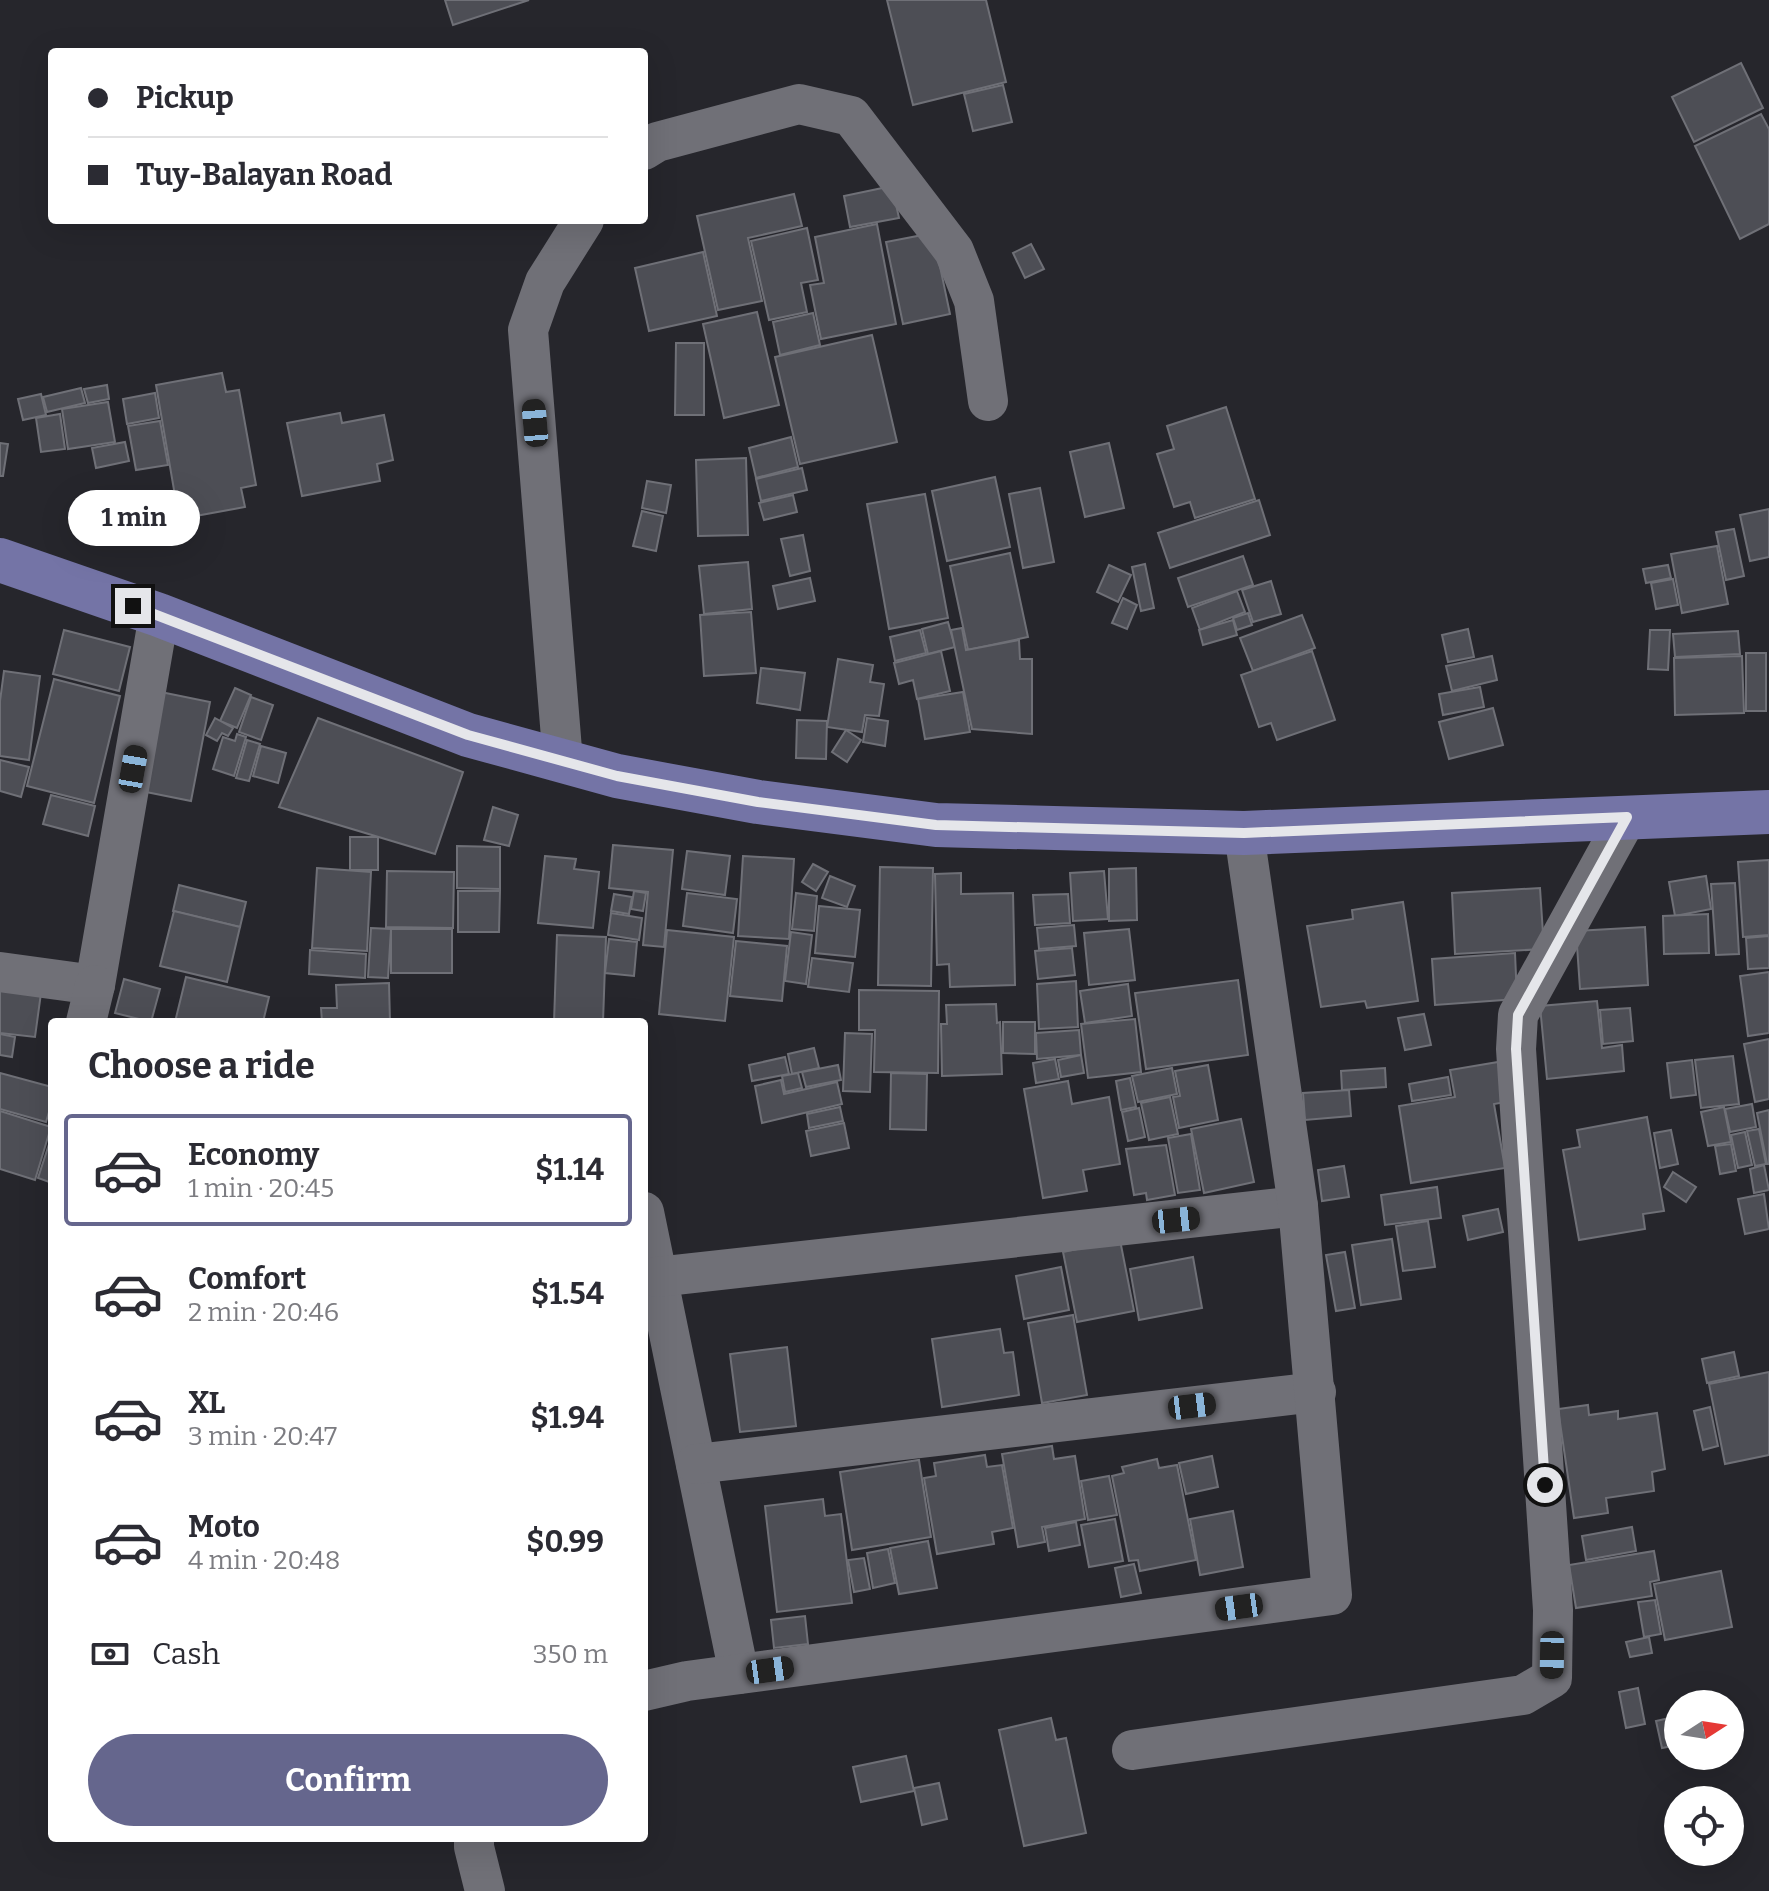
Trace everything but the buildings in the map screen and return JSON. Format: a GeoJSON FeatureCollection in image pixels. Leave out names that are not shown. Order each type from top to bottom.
{"type":"FeatureCollection","features":[{"type":"Feature","properties":{"kind":"main road"},"geometry":{"type":"LineString","coordinates":[[0,560],[159,615],[468,735],[617,776],[758,802],[936,825],[1244,833],[1769,812]]}},
{"type":"Feature","properties":{"kind":"street"},"geometry":{"type":"LineString","coordinates":[[648,148],[657,142],[799,104],[851,116],[954,251],[974,301],[988,401]]}},
{"type":"Feature","properties":{"kind":"street"},"geometry":{"type":"LineString","coordinates":[[563,762],[528,330],[545,282],[581,224]]}},
{"type":"Feature","properties":{"kind":"street"},"geometry":{"type":"LineString","coordinates":[[0,972],[91,1004],[159,615]]}},
{"type":"Feature","properties":{"kind":"street"},"geometry":{"type":"LineString","coordinates":[[1132,1750],[1523,1695],[1552,1678],[1553,1610],[1516,1049],[1518,1015],[1627,817]]}},
{"type":"Feature","properties":{"kind":"street"},"geometry":{"type":"LineString","coordinates":[[648,1690],[687,1681],[1332,1595],[1298,1206],[1244,833]]}},
{"type":"Feature","properties":{"kind":"street"},"geometry":{"type":"LineString","coordinates":[[657,1277],[1298,1206]]}},
{"type":"Feature","properties":{"kind":"street"},"geometry":{"type":"LineString","coordinates":[[648,1232],[739,1674]]}},
{"type":"Feature","properties":{"kind":"street"},"geometry":{"type":"LineString","coordinates":[[696,1464],[1316,1392]]}},
{"type":"Feature","properties":{"kind":"street"},"geometry":{"type":"LineString","coordinates":[[474,1842],[485,1891]]}},
{"type":"Feature","properties":{"kind":"route"},"geometry":{"type":"LineString","coordinates":[[133,606],[468,735],[617,776],[758,802],[936,825],[1244,833],[1627,817],[1518,1015],[1516,1049],[1545,1485]]}}]}
